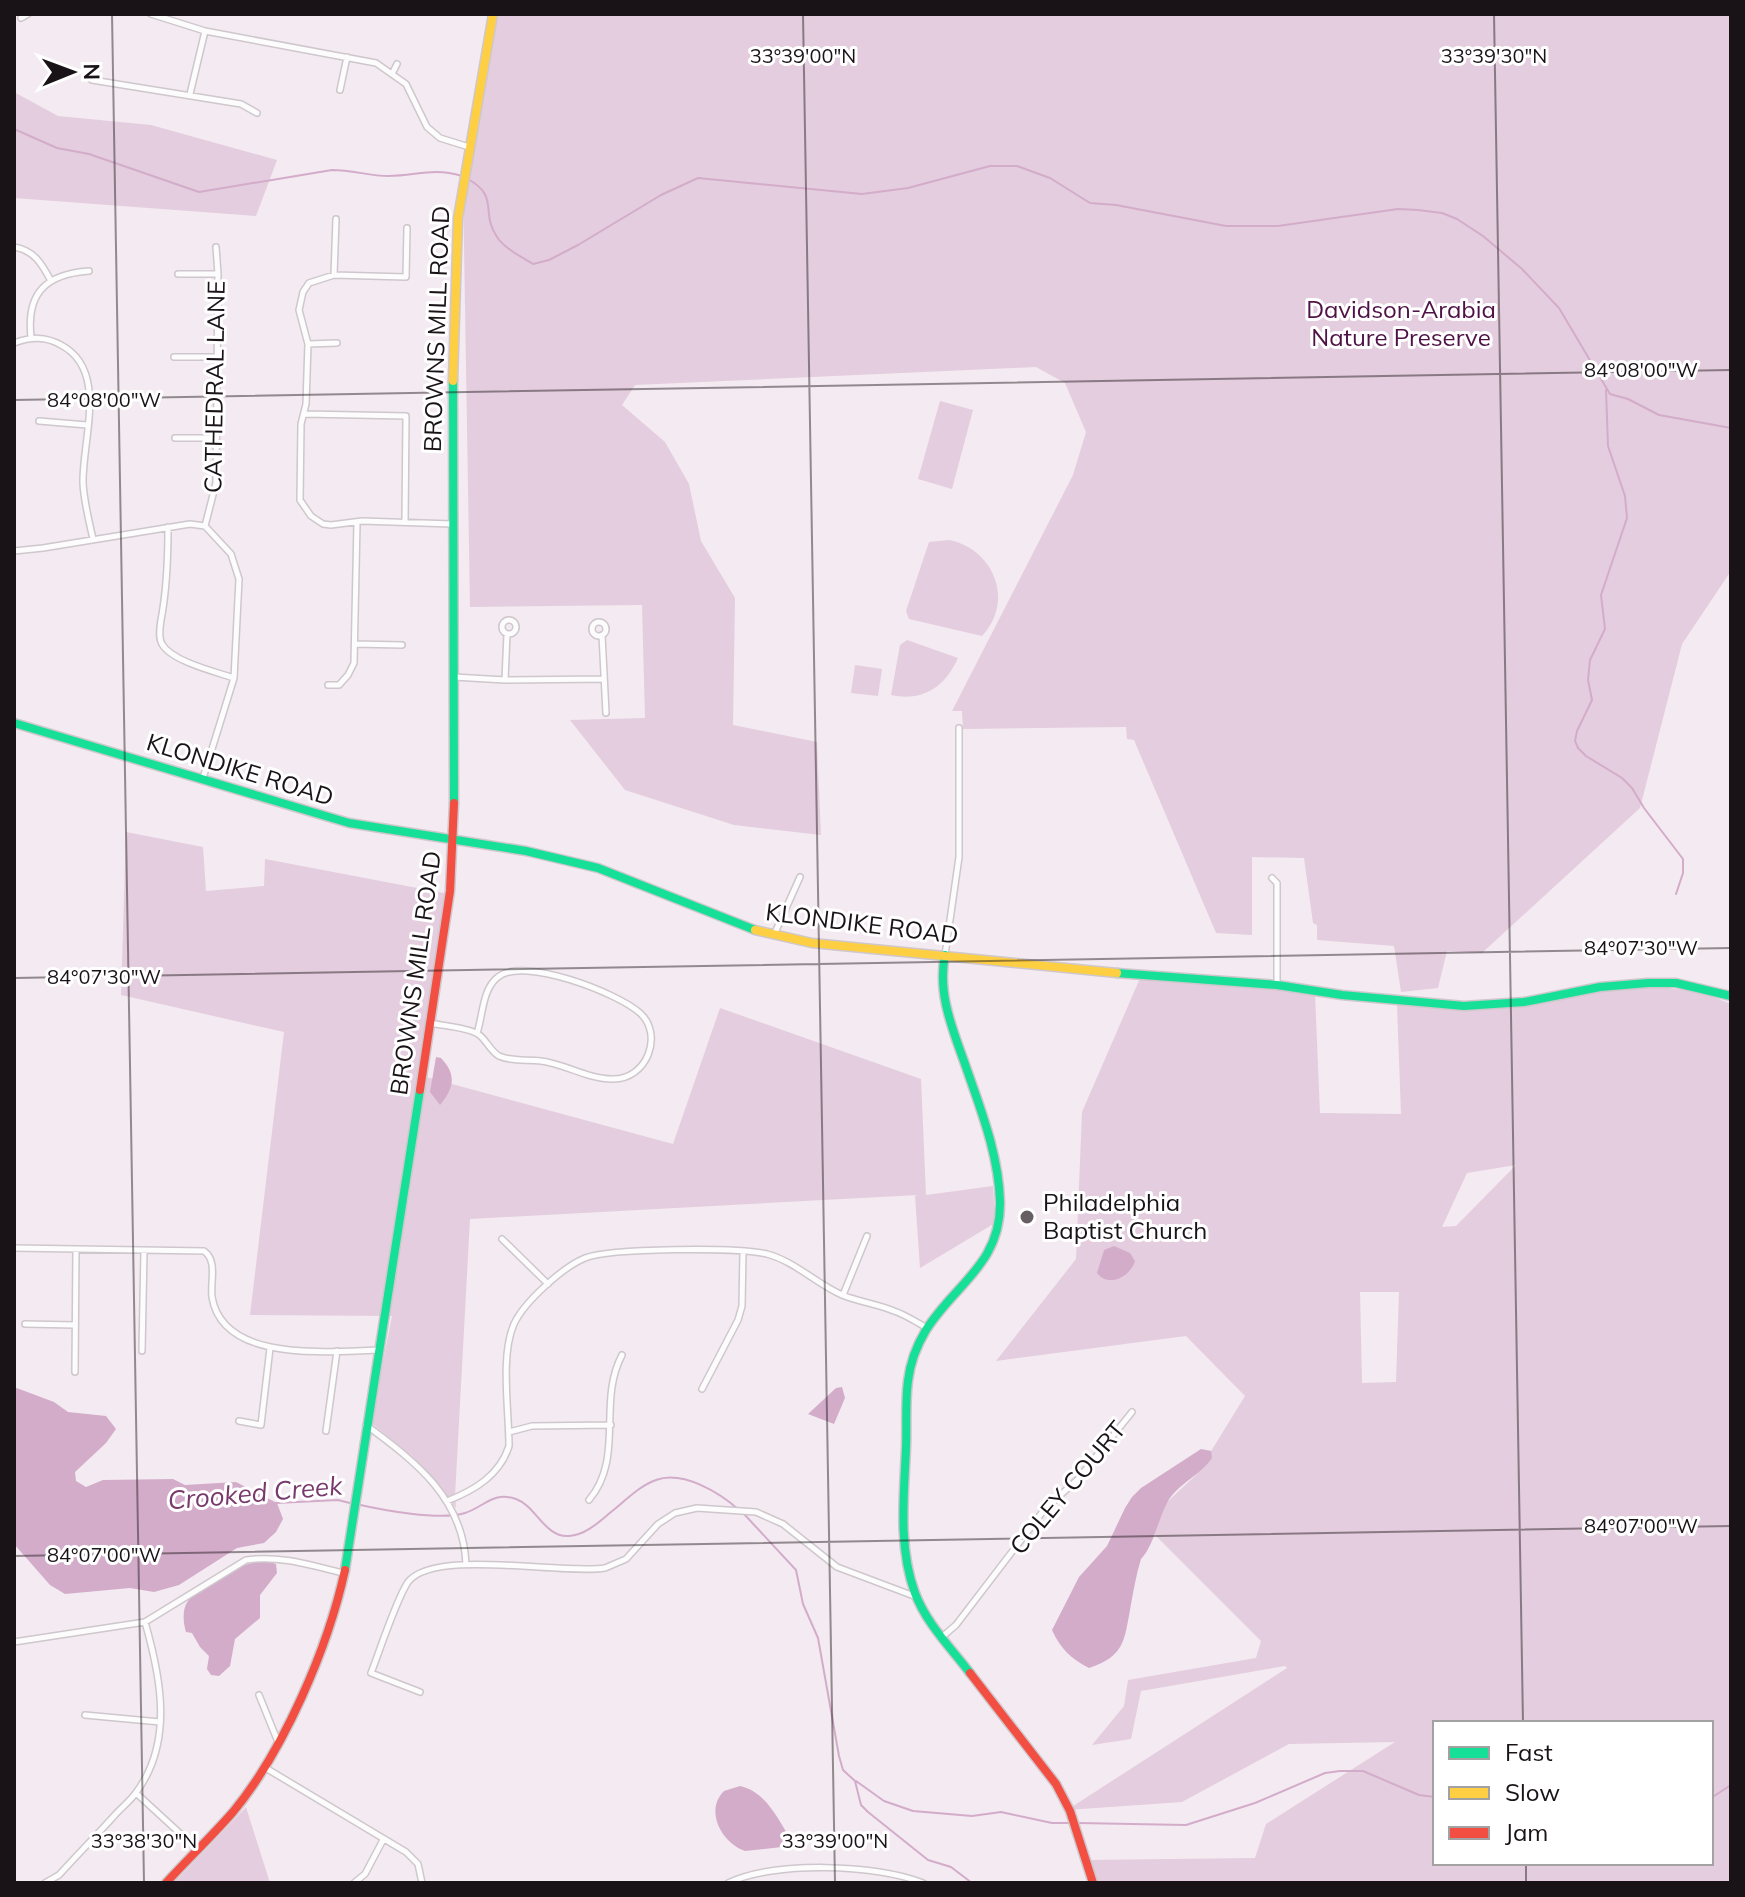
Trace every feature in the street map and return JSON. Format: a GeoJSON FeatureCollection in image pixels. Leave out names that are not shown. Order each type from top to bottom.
{"type":"FeatureCollection","features":[{"type":"Feature","properties":{"kind":"main road","name":"BROWNS MILL ROAD"},"geometry":{"type":"LineString","coordinates":[[166,1883],[234,1810],[279,1743],[325,1636],[344,1573],[446,921],[454,839],[454,299],[458,218],[493,14]]}},
{"type":"Feature","properties":{"kind":"main road","name":"KLONDIKE ROAD"},"geometry":{"type":"LineString","coordinates":[[14,723],[349,823],[526,851],[598,868],[745,928],[812,943],[1157,977],[1277,985],[1342,995],[1464,1006],[1524,1002],[1600,987],[1648,983],[1676,983],[1731,996]]}},
{"type":"Feature","properties":{"kind":"main road"},"geometry":{"type":"LineString","coordinates":[[945,955],[942,985],[948,1014],[980,1107],[998,1187],[1000,1219],[986,1260],[928,1328],[912,1363],[908,1382],[906,1548],[914,1596],[942,1638],[1056,1784],[1070,1811],[1093,1883]]}},
{"type":"Feature","properties":{"kind":"street"},"geometry":{"type":"LineString","coordinates":[[21,18],[28,14]]}},
{"type":"Feature","properties":{"kind":"street"},"geometry":{"type":"LineString","coordinates":[[151,14],[205,31],[376,63],[406,84],[427,127],[440,138],[469,147]]}},
{"type":"Feature","properties":{"kind":"street"},"geometry":{"type":"LineString","coordinates":[[190,94],[205,31]]}},
{"type":"Feature","properties":{"kind":"street"},"geometry":{"type":"LineString","coordinates":[[340,90],[347,57]]}},
{"type":"Feature","properties":{"kind":"street"},"geometry":{"type":"LineString","coordinates":[[393,72],[397,64]]}},
{"type":"Feature","properties":{"kind":"street"},"geometry":{"type":"LineString","coordinates":[[92,80],[241,104],[257,113]]}},
{"type":"Feature","properties":{"kind":"street"},"geometry":{"type":"LineString","coordinates":[[334,275],[336,219]]}},
{"type":"Feature","properties":{"kind":"street"},"geometry":{"type":"LineString","coordinates":[[407,228],[406,277],[334,275],[309,283],[303,292],[299,310],[308,344],[305,414],[301,424],[300,500],[311,516],[323,524],[452,524]]}},
{"type":"Feature","properties":{"kind":"street"},"geometry":{"type":"LineString","coordinates":[[14,247],[36,257],[51,281]]}},
{"type":"Feature","properties":{"kind":"street","name":"CATHEDRAL LANE"},"geometry":{"type":"LineString","coordinates":[[205,526],[216,490],[216,247]]}},
{"type":"Feature","properties":{"kind":"street"},"geometry":{"type":"LineString","coordinates":[[31,337],[31,309],[41,290],[66,273],[89,271]]}},
{"type":"Feature","properties":{"kind":"street"},"geometry":{"type":"LineString","coordinates":[[178,274],[218,274]]}},
{"type":"Feature","properties":{"kind":"street"},"geometry":{"type":"LineString","coordinates":[[304,276],[309,283]]}},
{"type":"Feature","properties":{"kind":"street"},"geometry":{"type":"LineString","coordinates":[[14,343],[31,337],[54,341],[72,350],[82,361],[89,387],[83,479],[93,539]]}},
{"type":"Feature","properties":{"kind":"street"},"geometry":{"type":"LineString","coordinates":[[308,344],[337,343]]}},
{"type":"Feature","properties":{"kind":"street"},"geometry":{"type":"LineString","coordinates":[[174,357],[217,357]]}},
{"type":"Feature","properties":{"kind":"street"},"geometry":{"type":"LineString","coordinates":[[305,414],[406,416],[405,522]]}},
{"type":"Feature","properties":{"kind":"street"},"geometry":{"type":"LineString","coordinates":[[39,421],[87,425]]}},
{"type":"Feature","properties":{"kind":"street"},"geometry":{"type":"LineString","coordinates":[[175,438],[215,438]]}},
{"type":"Feature","properties":{"kind":"street"},"geometry":{"type":"LineString","coordinates":[[328,685],[339,685],[354,663],[357,523]]}},
{"type":"Feature","properties":{"kind":"street"},"geometry":{"type":"LineString","coordinates":[[14,551],[190,524],[205,526],[231,554],[239,579],[234,678],[203,778]]}},
{"type":"Feature","properties":{"kind":"street"},"geometry":{"type":"LineString","coordinates":[[168,527],[168,571],[159,633],[162,645],[195,665],[234,678]]}},
{"type":"Feature","properties":{"kind":"street"},"geometry":{"type":"LineString","coordinates":[[505,680],[507,634]]}},
{"type":"Feature","properties":{"kind":"street"},"geometry":{"type":"LineString","coordinates":[[602,635],[606,713]]}},
{"type":"Feature","properties":{"kind":"street"},"geometry":{"type":"LineString","coordinates":[[355,644],[402,645]]}},
{"type":"Feature","properties":{"kind":"street"},"geometry":{"type":"LineString","coordinates":[[454,677],[604,679]]}},
{"type":"Feature","properties":{"kind":"street"},"geometry":{"type":"LineString","coordinates":[[945,955],[959,857],[959,728]]}},
{"type":"Feature","properties":{"kind":"street"},"geometry":{"type":"LineString","coordinates":[[774,936],[800,877]]}},
{"type":"Feature","properties":{"kind":"street"},"geometry":{"type":"LineString","coordinates":[[1272,878],[1277,883],[1277,985]]}},
{"type":"Feature","properties":{"kind":"street"},"geometry":{"type":"LineString","coordinates":[[429,1022],[477,1033],[500,1057],[543,1061],[606,1079],[635,1074],[646,1059],[650,1042],[648,1026],[637,1011],[583,984],[521,970],[503,970],[497,977],[488,991],[477,1033]]}},
{"type":"Feature","properties":{"kind":"street"},"geometry":{"type":"LineString","coordinates":[[843,1295],[867,1236]]}},
{"type":"Feature","properties":{"kind":"street"},"geometry":{"type":"LineString","coordinates":[[502,1239],[548,1284]]}},
{"type":"Feature","properties":{"kind":"street"},"geometry":{"type":"LineString","coordinates":[[14,1248],[204,1251],[212,1262],[212,1294],[219,1316],[243,1339],[270,1348],[381,1350]]}},
{"type":"Feature","properties":{"kind":"street"},"geometry":{"type":"LineString","coordinates":[[75,1372],[76,1250]]}},
{"type":"Feature","properties":{"kind":"street"},"geometry":{"type":"LineString","coordinates":[[142,1351],[144,1251]]}},
{"type":"Feature","properties":{"kind":"street"},"geometry":{"type":"LineString","coordinates":[[447,1501],[471,1490],[500,1468],[509,1446],[507,1369],[511,1335],[522,1311],[548,1284],[587,1257],[603,1253],[743,1251],[765,1254],[786,1260],[843,1295],[894,1310],[928,1328]]}},
{"type":"Feature","properties":{"kind":"street"},"geometry":{"type":"LineString","coordinates":[[702,1389],[738,1320],[742,1306],[743,1251]]}},
{"type":"Feature","properties":{"kind":"street"},"geometry":{"type":"LineString","coordinates":[[25,1324],[75,1325]]}},
{"type":"Feature","properties":{"kind":"street"},"geometry":{"type":"LineString","coordinates":[[239,1421],[261,1425],[270,1348]]}},
{"type":"Feature","properties":{"kind":"street"},"geometry":{"type":"LineString","coordinates":[[326,1431],[337,1351]]}},
{"type":"Feature","properties":{"kind":"street"},"geometry":{"type":"LineString","coordinates":[[589,1500],[601,1486],[606,1472],[611,1386],[622,1355]]}},
{"type":"Feature","properties":{"kind":"street","name":"COLEY COURT"},"geometry":{"type":"LineString","coordinates":[[942,1638],[965,1613],[1044,1510],[1078,1479],[1132,1412]]}},
{"type":"Feature","properties":{"kind":"street"},"geometry":{"type":"LineString","coordinates":[[366,1425],[430,1476],[461,1530],[466,1564]]}},
{"type":"Feature","properties":{"kind":"street"},"geometry":{"type":"LineString","coordinates":[[509,1432],[532,1426],[611,1425]]}},
{"type":"Feature","properties":{"kind":"street"},"geometry":{"type":"LineString","coordinates":[[420,1692],[371,1673],[407,1584],[420,1572],[466,1564],[605,1568],[626,1559],[668,1516],[682,1510],[704,1508],[756,1512],[770,1517],[837,1567],[914,1596]]}},
{"type":"Feature","properties":{"kind":"street"},"geometry":{"type":"LineString","coordinates":[[14,1642],[145,1622],[246,1560],[264,1557],[290,1560],[344,1573]]}},
{"type":"Feature","properties":{"kind":"street"},"geometry":{"type":"LineString","coordinates":[[45,1883],[59,1875],[136,1793],[152,1759],[162,1693],[145,1622]]}},
{"type":"Feature","properties":{"kind":"street"},"geometry":{"type":"LineString","coordinates":[[259,1695],[279,1743]]}},
{"type":"Feature","properties":{"kind":"street"},"geometry":{"type":"LineString","coordinates":[[85,1715],[160,1722]]}},
{"type":"Feature","properties":{"kind":"street"},"geometry":{"type":"LineString","coordinates":[[264,1767],[414,1858],[422,1875],[422,1883]]}},
{"type":"Feature","properties":{"kind":"street"},"geometry":{"type":"LineString","coordinates":[[136,1793],[197,1849]]}},
{"type":"Feature","properties":{"kind":"street"},"geometry":{"type":"LineString","coordinates":[[354,1883],[365,1874],[383,1840]]}},
{"type":"Feature","properties":{"kind":"street"},"geometry":{"type":"LineString","coordinates":[[728,1883],[759,1872],[803,1868],[888,1874],[923,1883]]}},
{"type":"Feature","properties":{"kind":"green space","name":"Davidson-Arabia Nature Preserve"},"geometry":{"type":"Polygon","coordinates":[[[496,14],[1731,14],[1731,571],[1682,644],[1640,808],[1482,953],[1447,951],[1438,988],[1401,992],[1394,946],[1317,940],[1304,858],[1252,857],[1252,935],[1216,933],[1134,740],[1127,739],[1126,727],[963,729],[962,711],[952,711],[1073,475],[1086,432],[1065,383],[1036,367],[635,385],[622,405],[665,442],[689,484],[701,541],[735,598],[733,725],[817,742],[821,835],[734,825],[625,790],[570,720],[645,718],[642,605],[470,607],[463,184],[496,14]]]}},
{"type":"Feature","properties":{"kind":"green space"},"geometry":{"type":"Polygon","coordinates":[[[14,92],[58,116],[151,125],[277,160],[256,216],[14,198],[14,92]]]}},
{"type":"Feature","properties":{"kind":"green space"},"geometry":{"type":"Polygon","coordinates":[[[940,401],[973,410],[952,489],[918,479],[940,401]]]}},
{"type":"Feature","properties":{"kind":"green space"},"geometry":{"type":"Polygon","coordinates":[[[949,540],[965,545],[978,554],[995,578],[997,608],[982,636],[909,619],[906,611],[929,542],[949,540]]]}},
{"type":"Feature","properties":{"kind":"green space"},"geometry":{"type":"Polygon","coordinates":[[[907,640],[958,658],[947,677],[932,690],[913,696],[891,695],[900,645],[907,640]]]}},
{"type":"Feature","properties":{"kind":"green space"},"geometry":{"type":"Polygon","coordinates":[[[855,665],[882,669],[878,696],[851,693],[855,665]]]}},
{"type":"Feature","properties":{"kind":"green space"},"geometry":{"type":"Polygon","coordinates":[[[126,832],[203,847],[206,891],[264,886],[265,859],[454,895],[426,1077],[673,1144],[720,1008],[921,1079],[926,1195],[993,1186],[995,1223],[920,1268],[915,1196],[918,1195],[470,1219],[456,1508],[411,1455],[371,1423],[392,1316],[250,1315],[284,1032],[121,995],[126,832]]]}},
{"type":"Feature","properties":{"kind":"green space"},"geometry":{"type":"Polygon","coordinates":[[[1141,976],[1315,993],[1320,1113],[1401,1114],[1397,1005],[1517,1003],[1606,985],[1672,985],[1670,989],[1696,990],[1731,1004],[1731,1883],[1094,1883],[1086,1860],[1255,1858],[1266,1824],[1395,1742],[1289,1744],[1182,1802],[1067,1810],[1287,1668],[1141,1691],[1131,1739],[1092,1745],[1124,1706],[1128,1680],[1256,1658],[1261,1641],[1153,1533],[1164,1505],[1197,1474],[1245,1396],[1186,1336],[996,1361],[1076,1259],[1082,1112],[1141,976]],[[1516,1165],[1467,1173],[1442,1227],[1456,1226],[1516,1165]],[[1360,1292],[1362,1383],[1396,1382],[1399,1292],[1360,1292]]]}},
{"type":"Feature","properties":{"kind":"green space"},"geometry":{"type":"Polygon","coordinates":[[[246,1807],[270,1883],[174,1883],[246,1807]]]}},
{"type":"Feature","properties":{"kind":"water"},"geometry":{"type":"Polygon","coordinates":[[[436,1057],[441,1058],[450,1070],[452,1082],[440,1105],[430,1092],[436,1057]]]}},
{"type":"Feature","properties":{"kind":"water"},"geometry":{"type":"Polygon","coordinates":[[[1114,1246],[1130,1253],[1135,1261],[1124,1276],[1107,1280],[1097,1273],[1104,1250],[1114,1246]]]}},
{"type":"Feature","properties":{"kind":"water"},"geometry":{"type":"Polygon","coordinates":[[[14,1387],[54,1402],[68,1412],[106,1416],[116,1429],[106,1443],[75,1472],[76,1481],[86,1487],[103,1480],[173,1479],[185,1485],[236,1482],[277,1503],[283,1519],[276,1532],[264,1543],[237,1548],[179,1585],[154,1592],[130,1588],[65,1594],[50,1585],[14,1544],[14,1387]]]}},
{"type":"Feature","properties":{"kind":"water"},"geometry":{"type":"Polygon","coordinates":[[[842,1387],[845,1398],[834,1424],[808,1414],[836,1388],[842,1387]]]}},
{"type":"Feature","properties":{"kind":"water"},"geometry":{"type":"Polygon","coordinates":[[[1201,1449],[1211,1451],[1212,1458],[1171,1496],[1149,1548],[1141,1559],[1124,1639],[1116,1653],[1089,1668],[1067,1652],[1052,1630],[1079,1577],[1107,1546],[1132,1497],[1201,1449]]]}},
{"type":"Feature","properties":{"kind":"water"},"geometry":{"type":"Polygon","coordinates":[[[266,1561],[276,1564],[277,1573],[260,1595],[260,1618],[235,1639],[230,1666],[219,1676],[211,1675],[207,1669],[209,1656],[192,1633],[186,1632],[186,1604],[203,1586],[224,1574],[266,1561]]]}},
{"type":"Feature","properties":{"kind":"water"},"geometry":{"type":"Polygon","coordinates":[[[740,1786],[758,1794],[765,1801],[792,1841],[791,1846],[745,1851],[723,1834],[716,1817],[718,1799],[724,1791],[740,1786]]]}},
{"type":"Feature","properties":{"kind":"waterway"},"geometry":{"type":"LineString","coordinates":[[14,129],[57,148],[89,154],[199,192],[332,170],[381,176],[433,172],[462,176]]}},
{"type":"Feature","properties":{"kind":"waterway"},"geometry":{"type":"LineString","coordinates":[[468,179],[484,192],[492,228],[500,241],[533,264],[549,260],[578,245],[661,195],[698,178],[862,194],[908,188],[990,166],[1017,166],[1050,178],[1090,203],[1226,226],[1278,226],[1398,209],[1442,213],[1483,236],[1522,269],[1559,308],[1610,394],[1628,399],[1659,415],[1731,428]]}},
{"type":"Feature","properties":{"kind":"waterway"},"geometry":{"type":"LineString","coordinates":[[1606,390],[1608,446],[1625,496],[1627,518],[1601,595],[1605,629],[1590,660],[1588,680],[1592,700],[1575,741],[1586,756],[1622,778],[1632,788],[1683,859],[1683,873],[1676,894]]}},
{"type":"Feature","properties":{"kind":"waterway","name":"Crooked Creek"},"geometry":{"type":"LineString","coordinates":[[356,1504],[395,1512],[441,1516],[465,1513],[495,1498],[508,1497],[523,1503],[553,1532],[569,1536],[592,1527],[644,1486],[656,1480],[678,1478],[700,1485],[739,1510]]}},
{"type":"Feature","properties":{"kind":"waterway","name":"Crooked Creek"},"geometry":{"type":"LineString","coordinates":[[276,1503],[338,1500],[350,1503]]}},
{"type":"Feature","properties":{"kind":"waterway","name":"Crooked Creek"},"geometry":{"type":"LineString","coordinates":[[744,1514],[796,1570],[803,1604],[818,1638],[839,1756],[843,1770],[855,1781],[861,1805],[928,1860],[951,1867],[972,1883]]}},
{"type":"Feature","properties":{"kind":"waterway"},"geometry":{"type":"LineString","coordinates":[[1078,1823],[1186,1825],[1255,1803],[1325,1773],[1340,1771],[1363,1771],[1419,1795],[1433,1797]]}},
{"type":"Feature","properties":{"kind":"waterway"},"geometry":{"type":"LineString","coordinates":[[856,1781],[884,1801],[913,1811],[972,1816],[1001,1812],[1052,1823],[1069,1823]]}},
{"type":"Feature","properties":{"kind":"waterway"},"geometry":{"type":"LineString","coordinates":[[1713,1797],[1731,1785]]}},
{"type":"Feature","properties":{"kind":"traffic: fast"},"geometry":{"type":"LineString","coordinates":[[453,381],[454,803]]}},
{"type":"Feature","properties":{"kind":"traffic: fast"},"geometry":{"type":"LineString","coordinates":[[14,723],[349,823],[526,851],[598,868],[755,930]]}},
{"type":"Feature","properties":{"kind":"traffic: fast"},"geometry":{"type":"LineString","coordinates":[[945,955],[943,984],[948,1012],[988,1133],[1000,1202],[993,1242],[985,1258],[926,1330],[912,1361],[907,1398],[903,1521],[906,1558],[915,1593],[932,1625],[970,1673]]}},
{"type":"Feature","properties":{"kind":"traffic: fast"},"geometry":{"type":"LineString","coordinates":[[1117,973],[1277,985],[1342,995],[1464,1006],[1524,1002],[1600,987],[1648,983],[1676,983],[1731,996]]}},
{"type":"Feature","properties":{"kind":"traffic: fast"},"geometry":{"type":"LineString","coordinates":[[345,1570],[420,1090]]}},
{"type":"Feature","properties":{"kind":"traffic: slow"},"geometry":{"type":"LineString","coordinates":[[453,381],[458,218],[493,14]]}},
{"type":"Feature","properties":{"kind":"traffic: slow"},"geometry":{"type":"LineString","coordinates":[[755,930],[812,943],[1117,973]]}},
{"type":"Feature","properties":{"kind":"traffic: jam"},"geometry":{"type":"LineString","coordinates":[[420,1090],[450,891],[454,803]]}},
{"type":"Feature","properties":{"kind":"traffic: jam"},"geometry":{"type":"LineString","coordinates":[[166,1883],[233,1812],[270,1759],[316,1664],[345,1570]]}},
{"type":"Feature","properties":{"kind":"traffic: jam"},"geometry":{"type":"LineString","coordinates":[[970,1673],[1056,1784],[1070,1811],[1093,1883]]}},
{"type":"Feature","properties":{"kind":"place","name":"Philadelphia Baptist Church"},"geometry":{"type":"Point","coordinates":[1027,1217]}}]}
